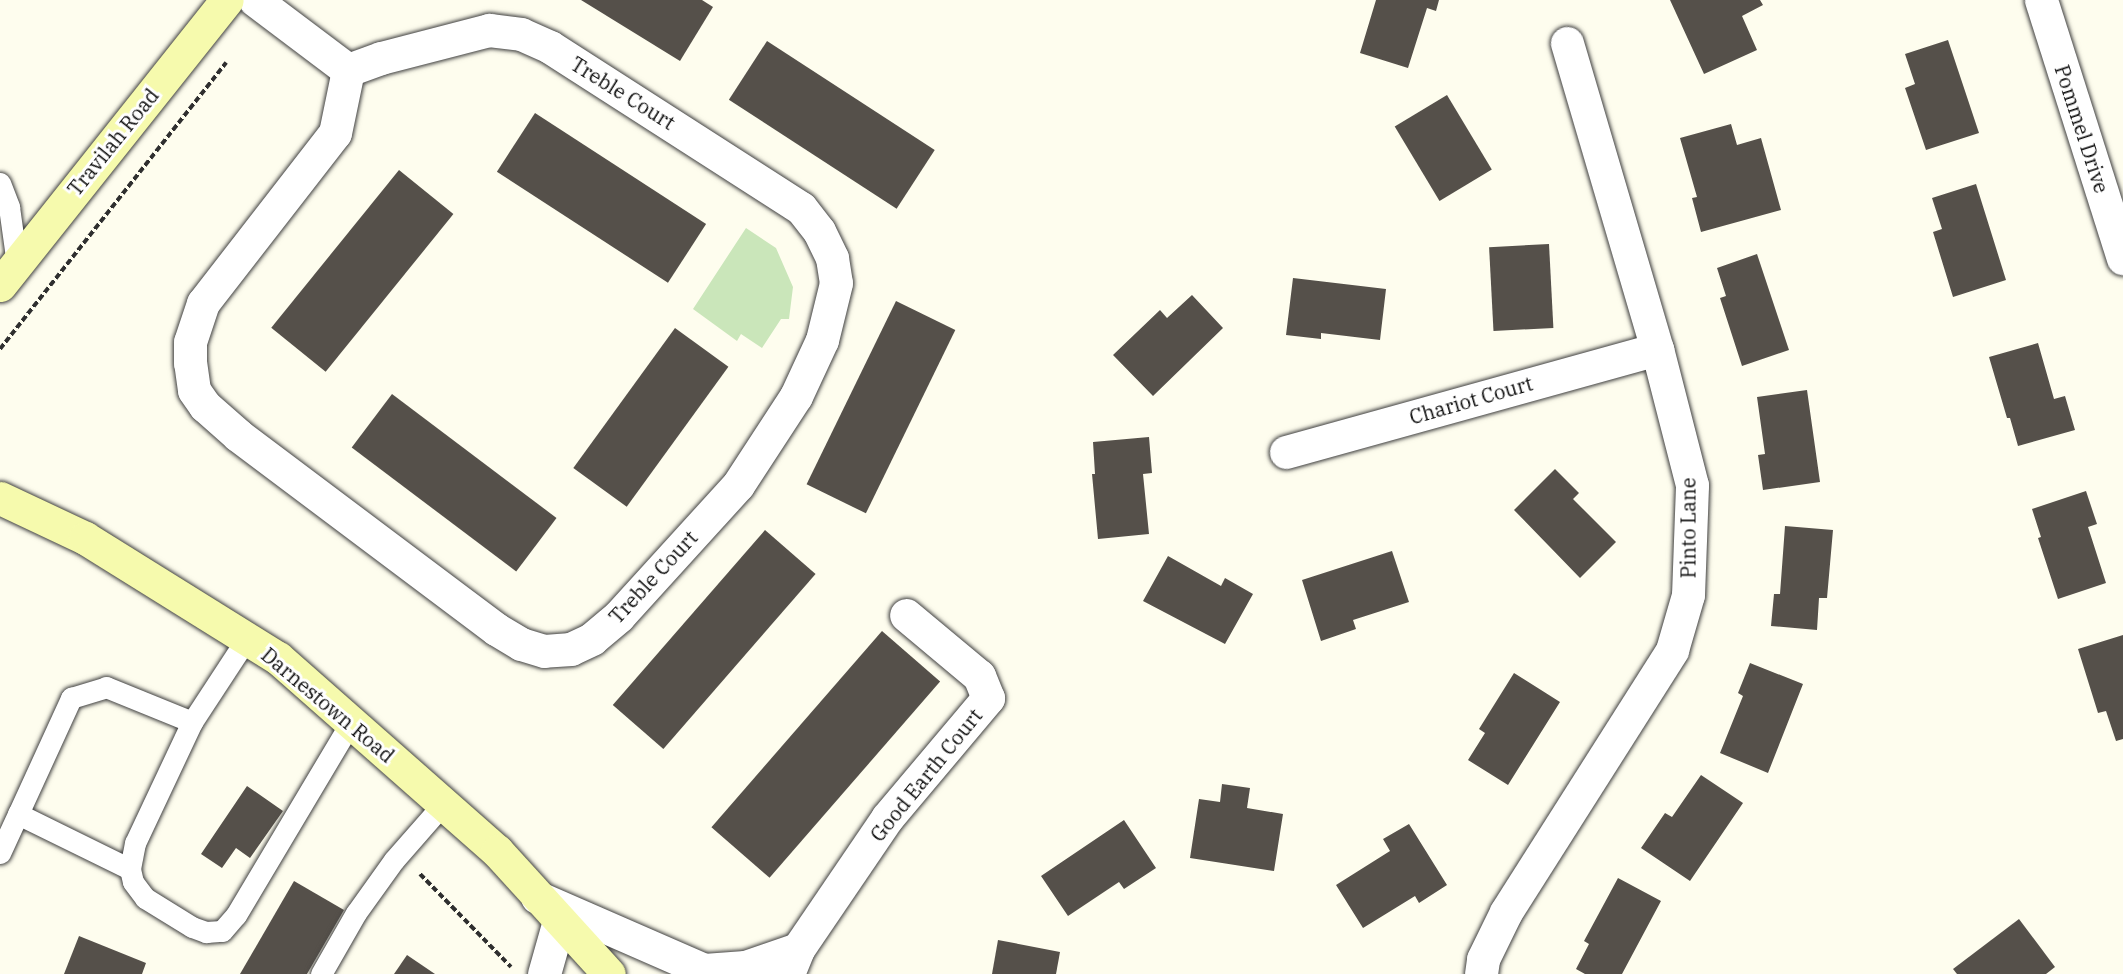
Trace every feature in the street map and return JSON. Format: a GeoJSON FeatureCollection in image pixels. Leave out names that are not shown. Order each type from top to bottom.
{"type":"FeatureCollection","features":[{"type":"Feature","properties":{"kind":"main road","name":"Travilah Road"},"geometry":{"type":"LineString","coordinates":[[8,274],[227,0]]}},
{"type":"Feature","properties":{"kind":"main road","name":"Darnestown Road"},"geometry":{"type":"LineString","coordinates":[[0,498],[85,538],[278,658],[497,851],[609,974]]}},
{"type":"Feature","properties":{"kind":"street"},"geometry":{"type":"LineString","coordinates":[[255,0],[348,70]]}},
{"type":"Feature","properties":{"kind":"street","name":"Pommel Drive"},"geometry":{"type":"LineString","coordinates":[[2041,0],[2123,258]]}},
{"type":"Feature","properties":{"kind":"street","name":"Treble Court"},"geometry":{"type":"LineString","coordinates":[[489,30],[521,34],[550,47],[801,208],[819,231],[832,258],[836,283],[822,340],[796,396],[765,446],[738,485],[619,616],[592,639],[571,649],[544,651],[521,644],[496,629],[238,435],[205,406],[194,390],[190,342],[203,303],[336,133],[348,70],[381,58],[489,30]]}},
{"type":"Feature","properties":{"kind":"street","name":"Pinto Lane"},"geometry":{"type":"LineString","coordinates":[[1481,974],[1484,959],[1506,912],[1672,650],[1688,595],[1692,485],[1657,349],[1567,43]]}},
{"type":"Feature","properties":{"kind":"street","name":"Chariot Court"},"geometry":{"type":"LineString","coordinates":[[1286,452],[1657,349]]}},
{"type":"Feature","properties":{"kind":"street","name":"Good Earth Court"},"geometry":{"type":"LineString","coordinates":[[537,897],[704,970],[793,962],[887,818],[988,698],[979,676],[906,615]]}},
{"type":"Feature","properties":{"kind":"street"},"geometry":{"type":"LineString","coordinates":[[544,974],[559,921]]}},
{"type":"Feature","properties":{"kind":"lane"},"geometry":{"type":"LineString","coordinates":[[0,183],[9,207],[8,274]]}},
{"type":"Feature","properties":{"kind":"lane"},"geometry":{"type":"LineString","coordinates":[[247,638],[192,722],[135,843],[130,869],[134,882],[145,898],[192,927],[207,932],[222,931],[236,915],[351,722]]}},
{"type":"Feature","properties":{"kind":"lane"},"geometry":{"type":"LineString","coordinates":[[0,853],[71,698],[106,687],[192,722]]}},
{"type":"Feature","properties":{"kind":"lane"},"geometry":{"type":"LineString","coordinates":[[321,974],[356,913],[394,860],[443,804]]}},
{"type":"Feature","properties":{"kind":"lane"},"geometry":{"type":"LineString","coordinates":[[18,814],[130,869]]}},
{"type":"Feature","properties":{"kind":"path"},"geometry":{"type":"LineString","coordinates":[[0,350],[228,59]]}},
{"type":"Feature","properties":{"kind":"path"},"geometry":{"type":"LineString","coordinates":[[413,867],[516,974]]}},
{"type":"Feature","properties":{"kind":"green space"},"geometry":{"type":"Polygon","coordinates":[[[746,228],[776,248],[793,287],[789,319],[781,319],[762,348],[741,334],[737,341],[693,309],[746,228]]]}},
{"type":"Feature","properties":{"kind":"building"},"geometry":{"type":"Polygon","coordinates":[[[581,0],[702,0],[713,7],[680,61],[581,0]]]}},
{"type":"Feature","properties":{"kind":"building"},"geometry":{"type":"Polygon","coordinates":[[[1376,0],[1439,0],[1436,11],[1427,8],[1408,68],[1360,53],[1376,0]]]}},
{"type":"Feature","properties":{"kind":"building"},"geometry":{"type":"Polygon","coordinates":[[[1670,0],[1760,0],[1763,5],[1742,16],[1757,50],[1704,74],[1670,0]]]}},
{"type":"Feature","properties":{"kind":"building"},"geometry":{"type":"Polygon","coordinates":[[[1948,40],[1979,133],[1926,150],[1905,88],[1915,84],[1905,54],[1948,40]]]}},
{"type":"Feature","properties":{"kind":"building"},"geometry":{"type":"Polygon","coordinates":[[[767,41],[935,150],[897,209],[729,100],[767,41]]]}},
{"type":"Feature","properties":{"kind":"building"},"geometry":{"type":"Polygon","coordinates":[[[1447,95],[1492,170],[1440,201],[1395,126],[1447,95]]]}},
{"type":"Feature","properties":{"kind":"building"},"geometry":{"type":"Polygon","coordinates":[[[535,113],[706,224],[668,283],[497,172],[535,113]]]}},
{"type":"Feature","properties":{"kind":"building"},"geometry":{"type":"Polygon","coordinates":[[[1731,124],[1737,145],[1761,138],[1781,210],[1701,232],[1692,198],[1697,197],[1680,138],[1731,124]]]}},
{"type":"Feature","properties":{"kind":"building"},"geometry":{"type":"Polygon","coordinates":[[[399,170],[453,214],[326,372],[271,328],[399,170]]]}},
{"type":"Feature","properties":{"kind":"building"},"geometry":{"type":"Polygon","coordinates":[[[1976,184],[2006,280],[1953,297],[1933,232],[1942,229],[1932,198],[1976,184]]]}},
{"type":"Feature","properties":{"kind":"building"},"geometry":{"type":"Polygon","coordinates":[[[1549,244],[1553,328],[1493,331],[1489,247],[1549,244]]]}},
{"type":"Feature","properties":{"kind":"building"},"geometry":{"type":"Polygon","coordinates":[[[1757,254],[1789,350],[1742,366],[1720,298],[1726,296],[1717,268],[1757,254]]]}},
{"type":"Feature","properties":{"kind":"building"},"geometry":{"type":"Polygon","coordinates":[[[1293,278],[1386,289],[1380,340],[1321,333],[1321,339],[1286,335],[1293,278]]]}},
{"type":"Feature","properties":{"kind":"building"},"geometry":{"type":"Polygon","coordinates":[[[1192,295],[1223,328],[1153,396],[1113,355],[1160,310],[1167,318],[1192,295]]]}},
{"type":"Feature","properties":{"kind":"building"},"geometry":{"type":"Polygon","coordinates":[[[896,301],[955,330],[866,513],[807,484],[896,301]]]}},
{"type":"Feature","properties":{"kind":"building"},"geometry":{"type":"Polygon","coordinates":[[[675,328],[728,367],[627,507],[573,468],[675,328]]]}},
{"type":"Feature","properties":{"kind":"building"},"geometry":{"type":"Polygon","coordinates":[[[2038,343],[2054,399],[2065,396],[2075,430],[2018,446],[1989,357],[2038,343]]]}},
{"type":"Feature","properties":{"kind":"building"},"geometry":{"type":"Polygon","coordinates":[[[1807,390],[1820,482],[1763,490],[1758,455],[1765,454],[1757,397],[1807,390]]]}},
{"type":"Feature","properties":{"kind":"building"},"geometry":{"type":"Polygon","coordinates":[[[392,394],[557,518],[516,571],[352,448],[392,394]]]}},
{"type":"Feature","properties":{"kind":"building"},"geometry":{"type":"Polygon","coordinates":[[[1149,437],[1152,473],[1143,474],[1149,534],[1098,539],[1092,474],[1095,474],[1093,442],[1149,437]]]}},
{"type":"Feature","properties":{"kind":"building"},"geometry":{"type":"Polygon","coordinates":[[[1555,469],[1579,493],[1573,499],[1616,542],[1580,578],[1514,510],[1555,469]]]}},
{"type":"Feature","properties":{"kind":"building"},"geometry":{"type":"Polygon","coordinates":[[[2086,491],[2097,524],[2088,527],[2106,583],[2058,599],[2038,538],[2041,537],[2032,509],[2086,491]]]}},
{"type":"Feature","properties":{"kind":"building"},"geometry":{"type":"Polygon","coordinates":[[[1785,526],[1833,530],[1827,598],[1819,598],[1817,630],[1771,626],[1774,594],[1780,594],[1785,526]]]}},
{"type":"Feature","properties":{"kind":"building"},"geometry":{"type":"Polygon","coordinates":[[[765,530],[816,574],[663,749],[613,705],[765,530]]]}},
{"type":"Feature","properties":{"kind":"building"},"geometry":{"type":"Polygon","coordinates":[[[1392,551],[1409,602],[1353,620],[1356,629],[1321,641],[1302,580],[1392,551]]]}},
{"type":"Feature","properties":{"kind":"building"},"geometry":{"type":"Polygon","coordinates":[[[1168,556],[1221,586],[1225,578],[1253,594],[1225,644],[1143,601],[1168,556]]]}},
{"type":"Feature","properties":{"kind":"building"},"geometry":{"type":"Polygon","coordinates":[[[882,631],[940,682],[770,878],[711,827],[882,631]]]}},
{"type":"Feature","properties":{"kind":"building"},"geometry":{"type":"Polygon","coordinates":[[[2123,635],[2123,739],[2116,741],[2106,711],[2098,713],[2078,649],[2123,635]]]}},
{"type":"Feature","properties":{"kind":"building"},"geometry":{"type":"Polygon","coordinates":[[[1750,663],[1803,684],[1768,773],[1720,753],[1743,696],[1738,693],[1750,663]]]}},
{"type":"Feature","properties":{"kind":"building"},"geometry":{"type":"Polygon","coordinates":[[[1514,673],[1560,702],[1508,785],[1468,760],[1485,733],[1479,729],[1514,673]]]}},
{"type":"Feature","properties":{"kind":"building"},"geometry":{"type":"Polygon","coordinates":[[[1701,775],[1743,803],[1690,881],[1641,848],[1665,813],[1672,817],[1701,775]]]}},
{"type":"Feature","properties":{"kind":"building"},"geometry":{"type":"Polygon","coordinates":[[[1222,784],[1250,788],[1247,808],[1283,814],[1274,871],[1190,858],[1199,799],[1220,802],[1222,784]]]}},
{"type":"Feature","properties":{"kind":"building"},"geometry":{"type":"Polygon","coordinates":[[[247,786],[283,811],[250,858],[236,848],[222,868],[201,854],[247,786]]]}},
{"type":"Feature","properties":{"kind":"building"},"geometry":{"type":"Polygon","coordinates":[[[1124,820],[1156,868],[1124,889],[1119,882],[1068,916],[1041,876],[1124,820]]]}},
{"type":"Feature","properties":{"kind":"building"},"geometry":{"type":"Polygon","coordinates":[[[1409,824],[1447,885],[1419,903],[1415,896],[1363,928],[1336,885],[1390,851],[1383,839],[1409,824]]]}},
{"type":"Feature","properties":{"kind":"building"},"geometry":{"type":"Polygon","coordinates":[[[1618,878],[1661,901],[1622,974],[1585,974],[1576,969],[1589,944],[1584,941],[1618,878]]]}},
{"type":"Feature","properties":{"kind":"building"},"geometry":{"type":"Polygon","coordinates":[[[294,881],[344,910],[307,974],[240,974],[294,881]]]}},
{"type":"Feature","properties":{"kind":"building"},"geometry":{"type":"Polygon","coordinates":[[[2019,919],[2055,967],[2046,974],[1957,974],[1953,969],[2019,919]]]}},
{"type":"Feature","properties":{"kind":"building"},"geometry":{"type":"Polygon","coordinates":[[[79,936],[146,963],[142,974],[64,974],[79,936]]]}},
{"type":"Feature","properties":{"kind":"building"},"geometry":{"type":"Polygon","coordinates":[[[998,940],[1060,952],[1056,974],[992,974],[998,940]]]}},
{"type":"Feature","properties":{"kind":"building"},"geometry":{"type":"Polygon","coordinates":[[[407,955],[435,974],[394,974],[407,955]]]}}]}
